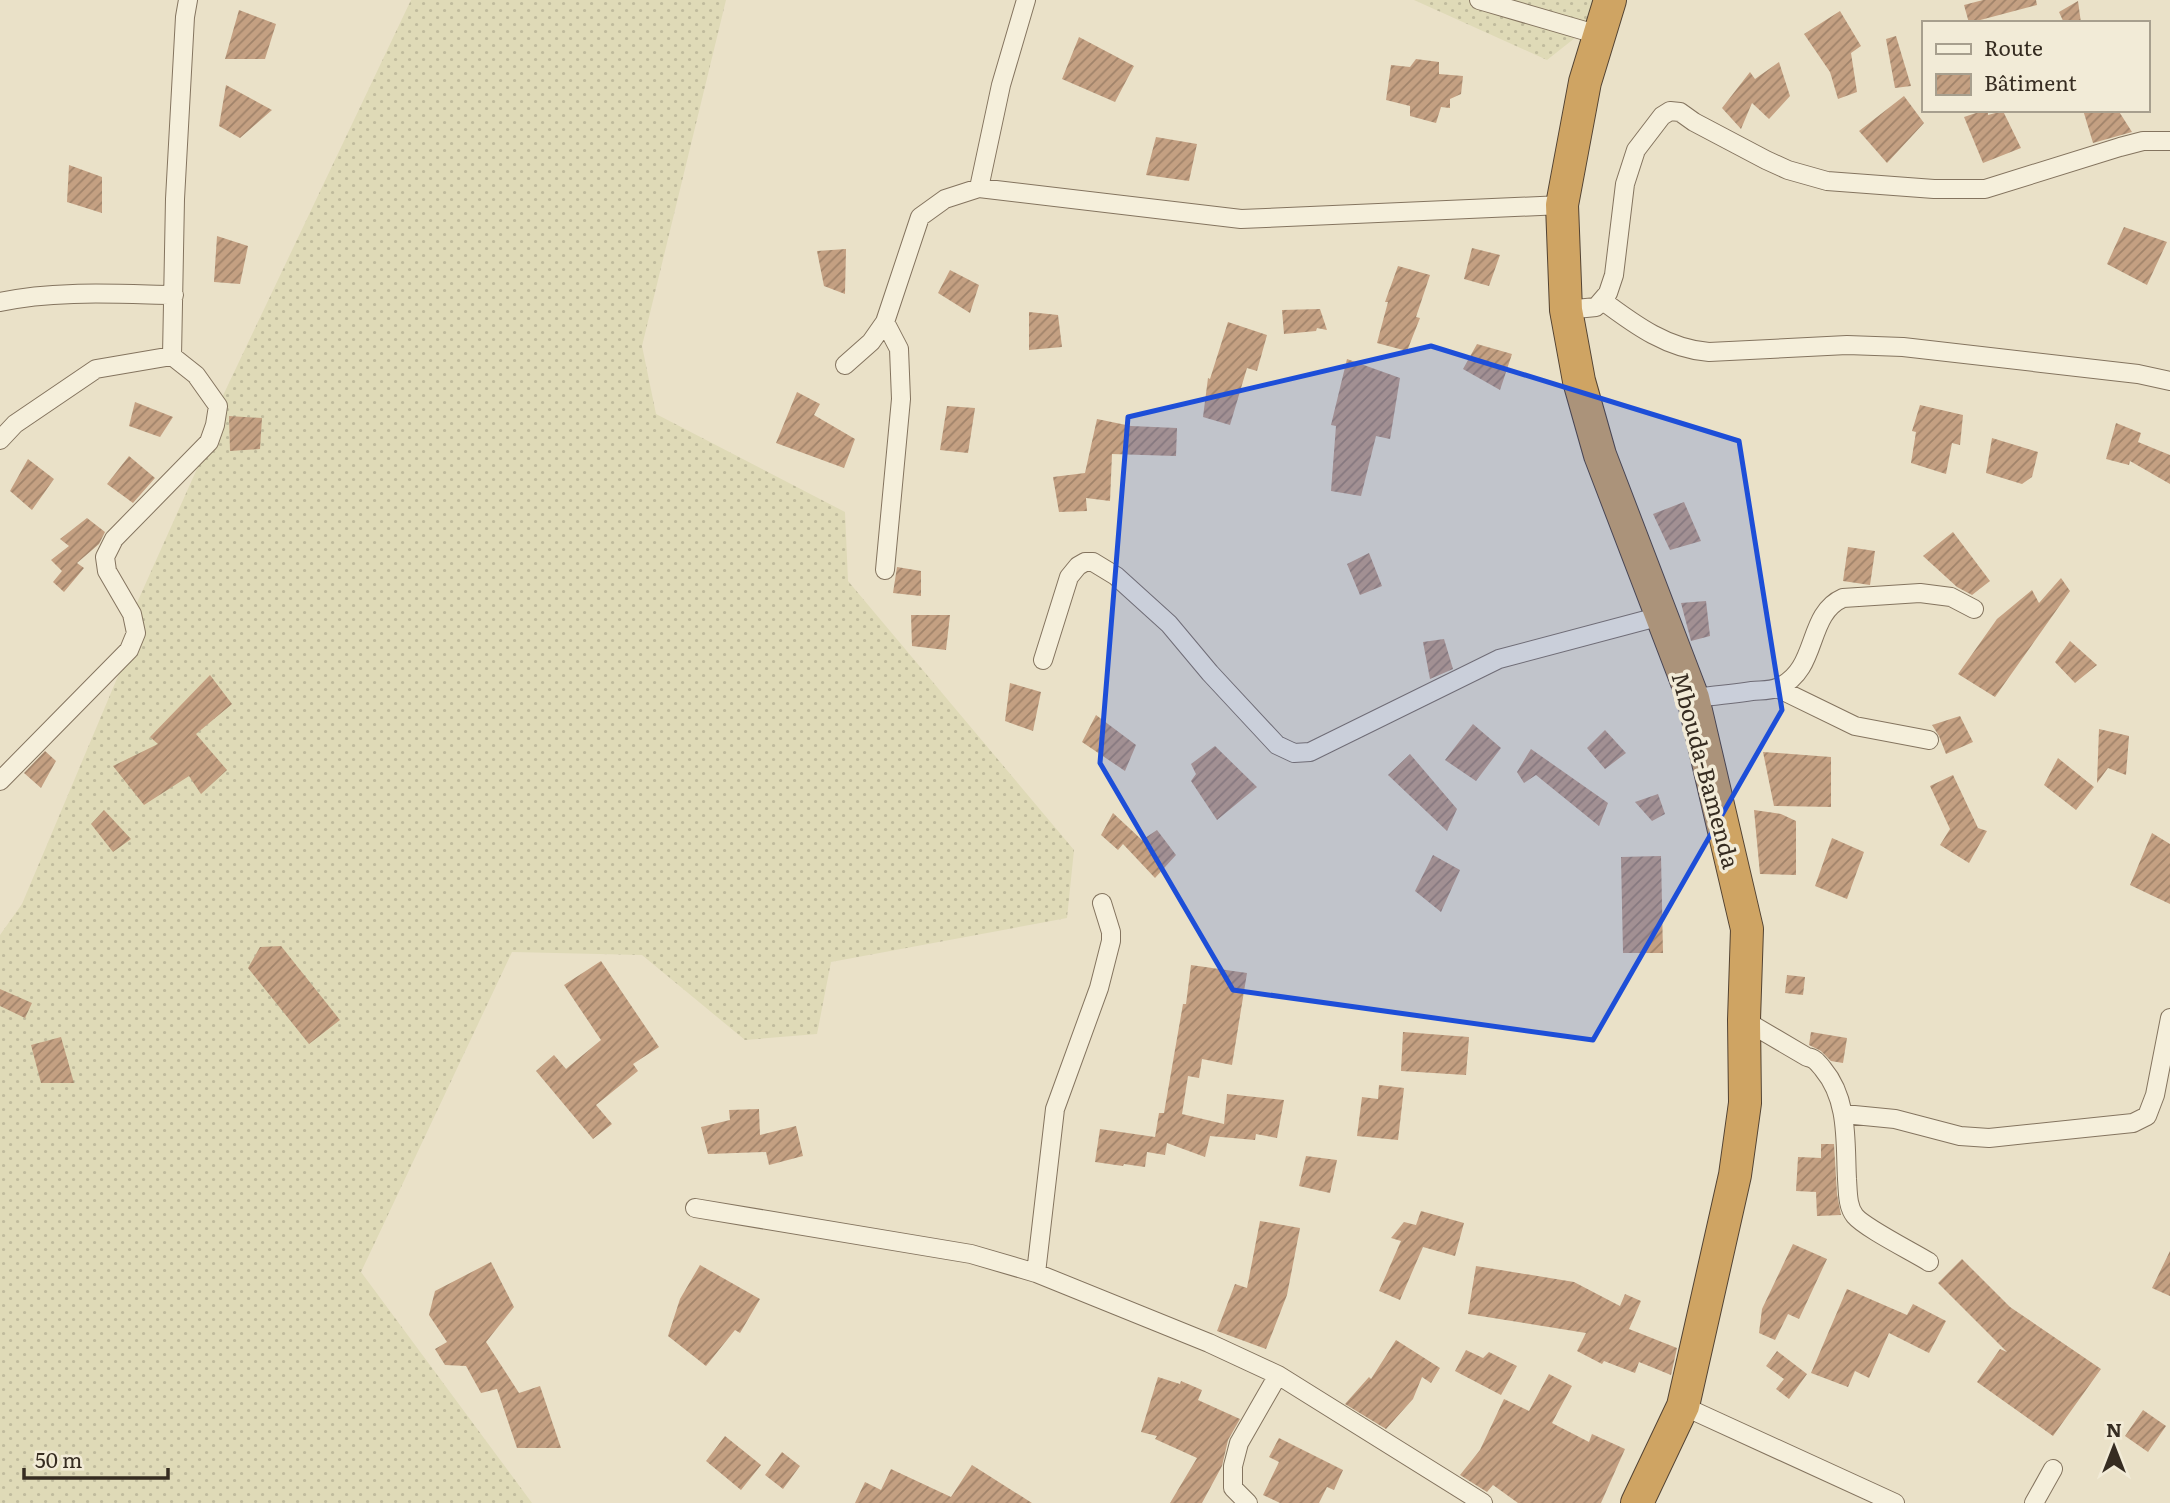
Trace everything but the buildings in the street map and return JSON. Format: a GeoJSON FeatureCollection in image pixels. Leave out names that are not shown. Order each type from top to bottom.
{"type":"FeatureCollection","features":[{"type":"Feature","properties":{"kind":"highway","name":"Mbouda-Bamenda"},"geometry":{"type":"LineString","coordinates":[[1610,0],[1584,82],[1562,205],[1566,310],[1579,381],[1600,455],[1693,698],[1747,929],[1745,1103],[1735,1175],[1683,1406],[1637,1503]]}},
{"type":"Feature","properties":{"kind":"street"},"geometry":{"type":"LineString","coordinates":[[172,356],[175,199],[188,0]]}},
{"type":"Feature","properties":{"kind":"street"},"geometry":{"type":"LineString","coordinates":[[979,188],[1001,85],[1026,0]]}},
{"type":"Feature","properties":{"kind":"street"},"geometry":{"type":"LineString","coordinates":[[1479,0],[1599,35]]}},
{"type":"Feature","properties":{"kind":"street"},"geometry":{"type":"LineString","coordinates":[[1566,310],[1596,307],[1608,293],[1614,275],[1628,171],[1636,150],[1661,116],[1670,111],[1680,112],[1694,122],[1788,170],[1827,181],[1934,189],[1984,189],[2131,144],[2170,141]]}},
{"type":"Feature","properties":{"kind":"street"},"geometry":{"type":"LineString","coordinates":[[845,365],[871,342],[885,322],[920,217],[944,200],[979,188],[1241,219],[1562,205]]}},
{"type":"Feature","properties":{"kind":"street"},"geometry":{"type":"LineString","coordinates":[[0,302],[26,296],[174,295]]}},
{"type":"Feature","properties":{"kind":"street"},"geometry":{"type":"LineString","coordinates":[[1603,301],[1663,340],[1693,351],[1847,345],[1903,346],[2138,374],[2170,382]]}},
{"type":"Feature","properties":{"kind":"street"},"geometry":{"type":"LineString","coordinates":[[885,322],[899,349],[901,398],[885,570]]}},
{"type":"Feature","properties":{"kind":"street"},"geometry":{"type":"LineString","coordinates":[[0,440],[15,424],[96,369],[172,356],[196,375],[218,405],[209,442],[114,539],[105,557],[107,571],[132,614],[136,633],[129,650],[0,781]]}},
{"type":"Feature","properties":{"kind":"street"},"geometry":{"type":"LineString","coordinates":[[1043,660],[1069,577],[1078,566],[1093,562],[1116,576],[1169,624],[1277,745],[1294,753],[1310,752],[1499,659],[1661,617]]}},
{"type":"Feature","properties":{"kind":"street"},"geometry":{"type":"LineString","coordinates":[[1693,698],[1777,688],[1791,680],[1805,664],[1822,615],[1835,601],[1843,598],[1920,593],[1951,597],[1974,610]]}},
{"type":"Feature","properties":{"kind":"street"},"geometry":{"type":"LineString","coordinates":[[1777,688],[1854,726],[1929,740]]}},
{"type":"Feature","properties":{"kind":"street"},"geometry":{"type":"LineString","coordinates":[[1036,1273],[1055,1109],[1099,988],[1111,941],[1102,903]]}},
{"type":"Feature","properties":{"kind":"street"},"geometry":{"type":"LineString","coordinates":[[1844,1114],[1895,1119],[1960,1136],[1989,1138],[2133,1123],[2147,1116],[2155,1094],[2170,1018]]}},
{"type":"Feature","properties":{"kind":"street"},"geometry":{"type":"LineString","coordinates":[[1744,1020],[1813,1058],[1827,1075],[1844,1114],[1848,1198],[1854,1215],[1929,1262]]}},
{"type":"Feature","properties":{"kind":"street"},"geometry":{"type":"LineString","coordinates":[[695,1208],[971,1254],[1036,1273],[1209,1343],[1278,1375],[1483,1503]]}},
{"type":"Feature","properties":{"kind":"street"},"geometry":{"type":"LineString","coordinates":[[1248,1503],[1233,1488],[1233,1466],[1239,1443],[1278,1375]]}},
{"type":"Feature","properties":{"kind":"street"},"geometry":{"type":"LineString","coordinates":[[1683,1406],[1895,1503]]}},
{"type":"Feature","properties":{"kind":"street"},"geometry":{"type":"LineString","coordinates":[[2034,1503],[2053,1469]]}},
{"type":"Feature","properties":{"kind":"highlighted area"},"geometry":{"type":"Polygon","coordinates":[[[1431,346],[1739,441],[1782,710],[1593,1040],[1233,990],[1100,763],[1128,417],[1431,346]]]}},
{"type":"Feature","properties":{"kind":"shaded area"},"geometry":{"type":"Polygon","coordinates":[[[411,0],[726,0],[642,346],[656,414],[845,512],[848,581],[1074,850],[1067,918],[831,962],[817,1034],[745,1040],[642,955],[512,952],[361,1272],[532,1503],[0,1503],[0,935],[22,904],[129,650],[132,614],[209,442],[218,406],[411,0]]]}},
{"type":"Feature","properties":{"kind":"shaded area"},"geometry":{"type":"Polygon","coordinates":[[[1414,0],[1623,0],[1547,60],[1414,0]]]}}]}
